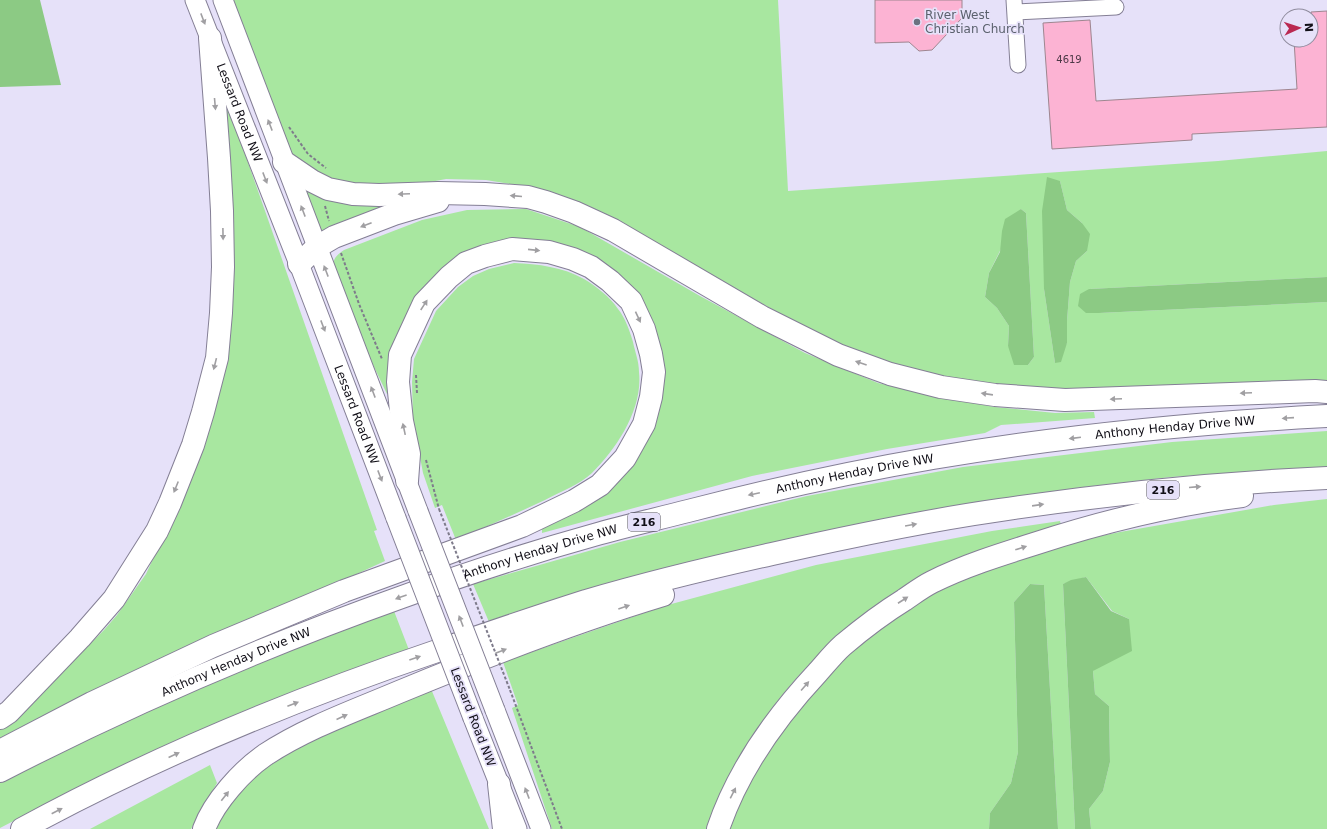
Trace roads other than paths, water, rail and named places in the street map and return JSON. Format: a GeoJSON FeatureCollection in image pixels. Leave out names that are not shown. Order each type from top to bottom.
{"type":"FeatureCollection","features":[{"type":"Feature","properties":{"kind":"highway"},"geometry":{"type":"LineString","coordinates":[[0,718],[9,712],[80,638],[114,598],[157,531],[170,503],[195,438],[217,358],[223,267],[220,158],[210,38]]}},
{"type":"Feature","properties":{"kind":"highway"},"geometry":{"type":"LineString","coordinates":[[284,162],[317,184],[328,189],[353,194],[485,194],[528,197],[546,202],[574,212],[613,230],[762,317],[838,355],[890,374],[942,388],[994,395],[1065,400],[1315,391],[1327,392]]}},
{"type":"Feature","properties":{"kind":"highway"},"geometry":{"type":"LineString","coordinates":[[299,264],[326,242],[394,214],[458,196],[485,194]]}},
{"type":"Feature","properties":{"kind":"highway"},"geometry":{"type":"LineString","coordinates":[[0,751],[92,703],[213,646],[344,591],[522,526],[574,501],[600,485],[625,458],[644,424],[652,397],[654,372],[651,354],[644,329],[631,301],[610,280],[591,267],[573,259],[549,252],[512,249],[466,263],[448,277],[424,303],[400,355],[398,382],[402,421],[409,454],[407,481]]}},
{"type":"Feature","properties":{"kind":"highway","name":"Anthony Henday Drive NW"},"geometry":{"type":"LineString","coordinates":[[0,771],[139,703],[247,656],[347,616],[434,586],[591,536],[747,496],[836,476],[939,457],[1123,432],[1226,422],[1327,416]]}},
{"type":"Feature","properties":{"kind":"highway","name":"216"},"geometry":{"type":"LineString","coordinates":[[22,829],[191,746],[272,712],[398,664],[506,627],[587,601],[700,570],[846,537],[999,510],[1128,493],[1223,484],[1327,478]]}},
{"type":"Feature","properties":{"kind":"highway"},"geometry":{"type":"LineString","coordinates":[[718,829],[726,806],[743,773],[775,723],[804,687],[842,646],[889,609],[930,583],[989,558],[1074,531],[1130,517],[1231,497],[1327,485]]}},
{"type":"Feature","properties":{"kind":"highway"},"geometry":{"type":"LineString","coordinates":[[204,829],[216,806],[238,778],[264,756],[298,736],[462,666],[547,634],[638,603],[789,561],[890,529]]}},
{"type":"Feature","properties":{"kind":"highway"},"geometry":{"type":"LineString","coordinates":[[499,784],[504,829]]}},
{"type":"Feature","properties":{"kind":"main road","name":"Lessard Road NW"},"geometry":{"type":"LineString","coordinates":[[195,0],[299,264],[516,829]]}},
{"type":"Feature","properties":{"kind":"main road","name":"Lessard Road NW"},"geometry":{"type":"LineString","coordinates":[[223,0],[284,162],[326,242],[407,481],[541,829]]}},
{"type":"Feature","properties":{"kind":"street"},"geometry":{"type":"LineString","coordinates":[[1018,65],[1015,6],[1082,4],[1116,7]]}},
{"type":"Feature","properties":{"kind":"place","name":"River West Christian Church"},"geometry":{"type":"Point","coordinates":[917,22]}}]}
